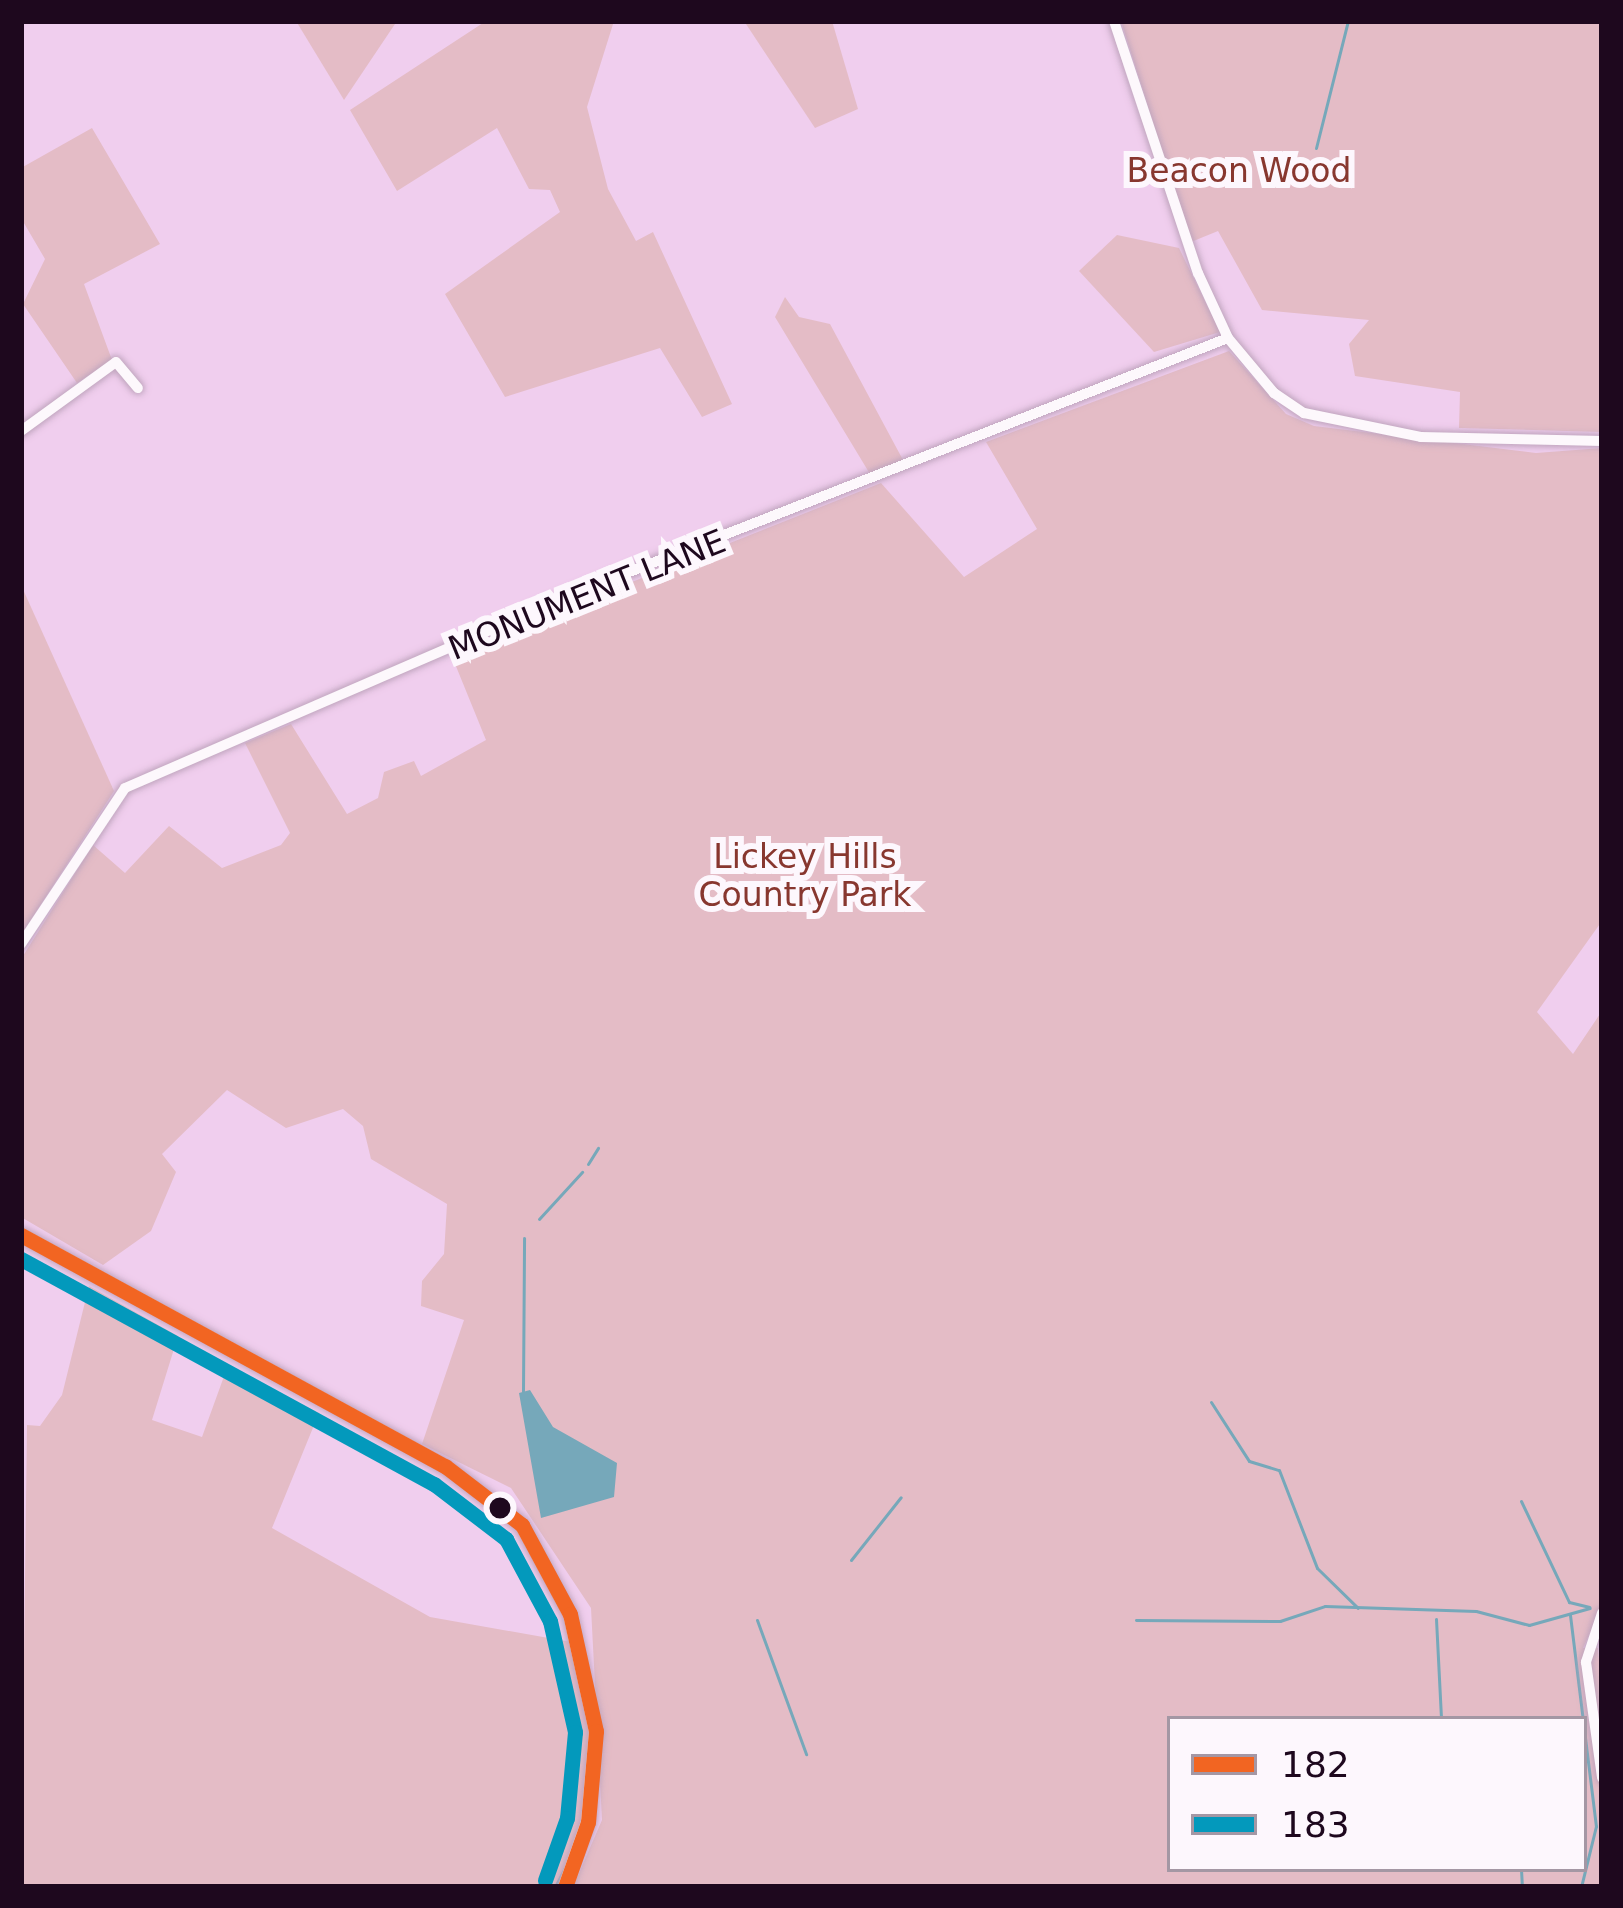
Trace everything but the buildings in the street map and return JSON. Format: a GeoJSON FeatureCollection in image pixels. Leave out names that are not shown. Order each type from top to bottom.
{"type":"FeatureCollection","features":[{"type":"Feature","properties":{"kind":"main road"},"geometry":{"type":"LineString","coordinates":[[21,1235],[445,1466],[522,1525],[570,1614],[596,1731],[588,1822],[565,1887]]}},
{"type":"Feature","properties":{"kind":"street"},"geometry":{"type":"LineString","coordinates":[[1114,21],[1164,192],[1228,338],[1304,413],[1480,445],[1602,441]]}},
{"type":"Feature","properties":{"kind":"street","name":"MONUMENT LANE"},"geometry":{"type":"LineString","coordinates":[[21,944],[125,788],[573,594],[1228,338]]}},
{"type":"Feature","properties":{"kind":"street"},"geometry":{"type":"LineString","coordinates":[[21,431],[116,362],[138,388]]}},
{"type":"Feature","properties":{"kind":"street"},"geometry":{"type":"LineString","coordinates":[[1597,1616],[1596,1717],[1602,1778]]}},
{"type":"Feature","properties":{"kind":"green space"},"geometry":{"type":"Polygon","coordinates":[[[296,21],[397,21],[344,100],[296,21]]]}},
{"type":"Feature","properties":{"kind":"green space"},"geometry":{"type":"Polygon","coordinates":[[[486,21],[614,21],[587,107],[608,189],[636,241],[653,232],[732,404],[702,417],[660,348],[505,397],[445,294],[560,212],[550,190],[529,189],[497,128],[397,191],[350,110],[486,21]]]}},
{"type":"Feature","properties":{"kind":"green space"},"geometry":{"type":"Polygon","coordinates":[[[744,21],[832,21],[858,109],[815,128],[744,21]]]}},
{"type":"Feature","properties":{"kind":"green space","name":"Beacon Wood"},"geometry":{"type":"Polygon","coordinates":[[[1121,21],[1602,21],[1602,432],[1459,428],[1460,392],[1355,376],[1349,344],[1369,320],[1262,310],[1218,231],[1191,242],[1121,21]]]}},
{"type":"Feature","properties":{"kind":"green space"},"geometry":{"type":"Polygon","coordinates":[[[92,128],[160,244],[84,284],[112,360],[77,383],[23,304],[45,259],[21,218],[21,168],[92,128]]]}},
{"type":"Feature","properties":{"kind":"green space"},"geometry":{"type":"Polygon","coordinates":[[[1117,235],[1179,248],[1220,332],[1154,352],[1079,271],[1117,235]]]}},
{"type":"Feature","properties":{"kind":"green space"},"geometry":{"type":"Polygon","coordinates":[[[785,297],[799,317],[830,324],[903,460],[870,474],[775,317],[785,297]]]}},
{"type":"Feature","properties":{"kind":"green space","name":"Lickey Hills Country Park"},"geometry":{"type":"Polygon","coordinates":[[[1229,351],[1286,414],[1314,426],[1536,453],[1602,448],[1602,921],[1537,1012],[1573,1054],[1602,1011],[1602,1606],[1583,1648],[1598,1648],[1602,1696],[1602,1887],[573,1887],[602,1820],[591,1608],[511,1488],[422,1444],[464,1320],[421,1306],[422,1281],[444,1254],[447,1204],[371,1159],[363,1126],[343,1109],[286,1128],[227,1090],[162,1154],[176,1172],[151,1231],[103,1265],[21,1217],[21,959],[93,845],[125,873],[169,826],[222,868],[281,845],[290,833],[245,743],[291,724],[347,814],[378,798],[384,772],[414,761],[421,776],[486,740],[451,654],[881,483],[964,577],[1037,529],[986,442],[1229,351]]]}},
{"type":"Feature","properties":{"kind":"green space"},"geometry":{"type":"Polygon","coordinates":[[[21,585],[114,791],[21,935],[21,585]]]}},
{"type":"Feature","properties":{"kind":"green space"},"geometry":{"type":"Polygon","coordinates":[[[89,1286],[178,1336],[152,1420],[202,1437],[227,1368],[319,1413],[272,1528],[430,1617],[571,1642],[593,1729],[583,1825],[562,1887],[21,1887],[27,1425],[40,1426],[62,1395],[89,1286]]]}},
{"type":"Feature","properties":{"kind":"water"},"geometry":{"type":"Polygon","coordinates":[[[530,1390],[553,1427],[617,1463],[614,1497],[541,1518],[519,1393],[530,1390]]]}},
{"type":"Feature","properties":{"kind":"waterway"},"geometry":{"type":"LineString","coordinates":[[1316,148],[1348,21]]}},
{"type":"Feature","properties":{"kind":"waterway"},"geometry":{"type":"LineString","coordinates":[[588,1164],[598,1148]]}},
{"type":"Feature","properties":{"kind":"waterway"},"geometry":{"type":"LineString","coordinates":[[539,1219],[582,1172]]}},
{"type":"Feature","properties":{"kind":"waterway"},"geometry":{"type":"LineString","coordinates":[[523,1391],[524,1238]]}},
{"type":"Feature","properties":{"kind":"waterway"},"geometry":{"type":"LineString","coordinates":[[1211,1402],[1249,1461],[1279,1470],[1317,1568],[1358,1608]]}},
{"type":"Feature","properties":{"kind":"waterway"},"geometry":{"type":"LineString","coordinates":[[851,1560],[901,1497]]}},
{"type":"Feature","properties":{"kind":"waterway"},"geometry":{"type":"LineString","coordinates":[[1521,1501],[1569,1602],[1589,1607]]}},
{"type":"Feature","properties":{"kind":"waterway"},"geometry":{"type":"LineString","coordinates":[[1136,1620],[1280,1621],[1325,1606],[1476,1611],[1529,1625],[1590,1608]]}},
{"type":"Feature","properties":{"kind":"waterway"},"geometry":{"type":"LineString","coordinates":[[1570,1615],[1582,1716]]}},
{"type":"Feature","properties":{"kind":"waterway"},"geometry":{"type":"LineString","coordinates":[[1436,1619],[1441,1716]]}},
{"type":"Feature","properties":{"kind":"waterway"},"geometry":{"type":"LineString","coordinates":[[757,1620],[806,1754]]}},
{"type":"Feature","properties":{"kind":"waterway"},"geometry":{"type":"LineString","coordinates":[[1587,1753],[1596,1826],[1587,1863]]}},
{"type":"Feature","properties":{"kind":"waterway"},"geometry":{"type":"LineString","coordinates":[[555,1887],[565,1867]]}},
{"type":"Feature","properties":{"kind":"waterway"},"geometry":{"type":"LineString","coordinates":[[1521,1872],[1522,1887]]}},
{"type":"Feature","properties":{"kind":"waterway"},"geometry":{"type":"LineString","coordinates":[[1581,1887],[1585,1872]]}},
{"type":"Feature","properties":{"kind":"transit line","name":"182"},"geometry":{"type":"LineString","coordinates":[[21,1235],[445,1466],[522,1525],[570,1614],[596,1731],[588,1822],[565,1887]]}},
{"type":"Feature","properties":{"kind":"transit line","name":"183"},"geometry":{"type":"LineString","coordinates":[[21,1259],[434,1484],[506,1539],[550,1621],[575,1732],[567,1818],[545,1880]]}}]}
